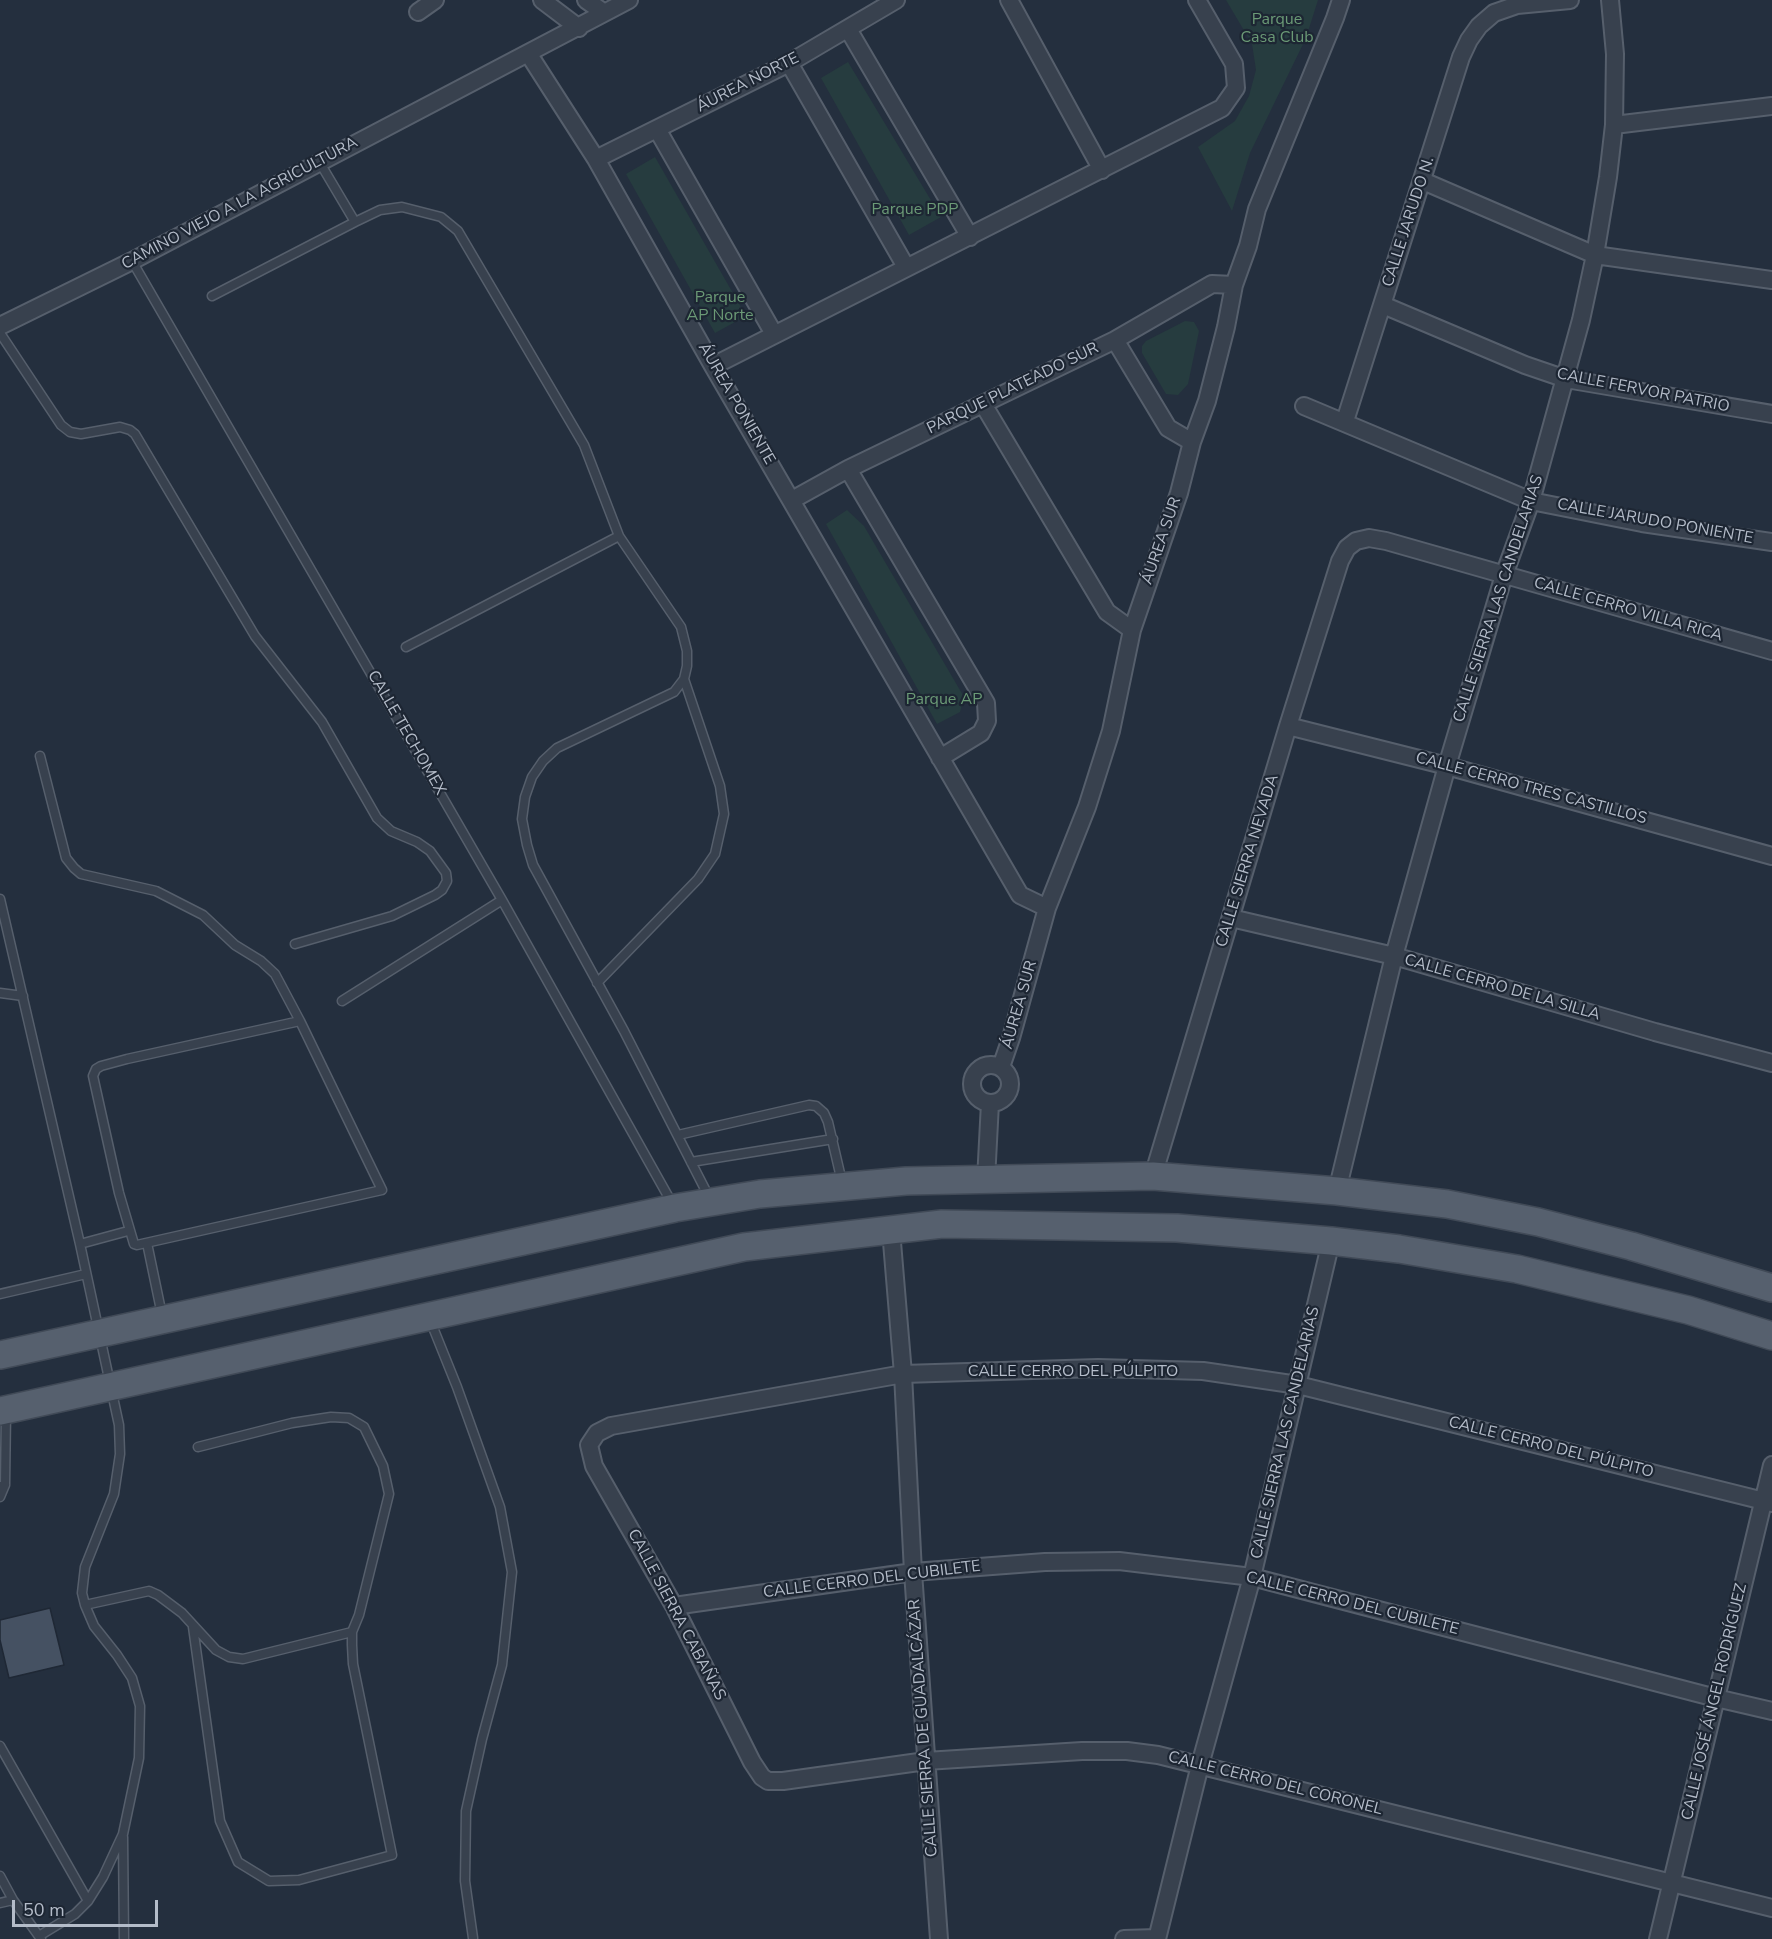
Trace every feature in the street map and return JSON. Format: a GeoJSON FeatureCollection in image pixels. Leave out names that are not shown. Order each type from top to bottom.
{"type":"FeatureCollection","features":[{"type":"Feature","properties":{"kind":"main road"},"geometry":{"type":"LineString","coordinates":[[0,1355],[675,1208],[760,1194],[906,1181],[1153,1176],[1337,1191],[1447,1204],[1538,1222],[1631,1246],[1772,1288]]}},
{"type":"Feature","properties":{"kind":"main road"},"geometry":{"type":"LineString","coordinates":[[3,1411],[744,1247],[942,1224],[1177,1228],[1399,1248],[1517,1269],[1688,1311],[1772,1336]]}},
{"type":"Feature","properties":{"kind":"street"},"geometry":{"type":"LineString","coordinates":[[418,12],[435,0]]}},
{"type":"Feature","properties":{"kind":"street"},"geometry":{"type":"LineString","coordinates":[[542,0],[579,27]]}},
{"type":"Feature","properties":{"kind":"street"},"geometry":{"type":"LineString","coordinates":[[586,0],[603,12]]}},
{"type":"Feature","properties":{"kind":"street","name":"CAMINO VIEJO A LA AGRICULTURA"},"geometry":{"type":"LineString","coordinates":[[0,326],[132,261],[629,0]]}},
{"type":"Feature","properties":{"kind":"street","name":"ÁUREA NORTE"},"geometry":{"type":"LineString","coordinates":[[596,159],[789,63],[896,0]]}},
{"type":"Feature","properties":{"kind":"street"},"geometry":{"type":"LineString","coordinates":[[1009,0],[1102,170]]}},
{"type":"Feature","properties":{"kind":"street"},"geometry":{"type":"LineString","coordinates":[[713,366],[1222,108],[1236,88],[1233,64],[1197,0]]}},
{"type":"Feature","properties":{"kind":"street","name":"ÁUREA SUR"},"geometry":{"type":"LineString","coordinates":[[1001,1067],[1047,908],[1087,807],[1111,730],[1132,630],[1179,493],[1192,442],[1207,401],[1234,285],[1248,246],[1257,209],[1341,0]]}},
{"type":"Feature","properties":{"kind":"street","name":"CALLE JARUDO N."},"geometry":{"type":"LineString","coordinates":[[1345,421],[1461,57],[1469,40],[1479,26],[1494,13],[1517,5],[1570,0]]}},
{"type":"Feature","properties":{"kind":"street","name":"CALLE SIERRA LAS CANDELARIAS"},"geometry":{"type":"LineString","coordinates":[[1337,1191],[1394,956],[1447,766],[1504,575],[1531,501],[1566,379],[1595,255],[1614,125],[1615,54],[1610,0]]}},
{"type":"Feature","properties":{"kind":"street"},"geometry":{"type":"LineString","coordinates":[[848,29],[970,237]]}},
{"type":"Feature","properties":{"kind":"street","name":"ÁUREA PONIENTE"},"geometry":{"type":"LineString","coordinates":[[528,53],[596,159],[713,366],[1020,895],[1047,908]]}},
{"type":"Feature","properties":{"kind":"street"},"geometry":{"type":"LineString","coordinates":[[789,63],[906,267]]}},
{"type":"Feature","properties":{"kind":"street"},"geometry":{"type":"LineString","coordinates":[[1614,125],[1772,106]]}},
{"type":"Feature","properties":{"kind":"street"},"geometry":{"type":"LineString","coordinates":[[657,129],[774,334]]}},
{"type":"Feature","properties":{"kind":"street"},"geometry":{"type":"LineString","coordinates":[[1423,181],[1595,255],[1772,280]]}},
{"type":"Feature","properties":{"kind":"street","name":"PARQUE PLATEADO SUR"},"geometry":{"type":"LineString","coordinates":[[792,500],[848,469],[1115,339],[1212,284],[1234,285]]}},
{"type":"Feature","properties":{"kind":"street","name":"CALLE FERVOR PATRIO"},"geometry":{"type":"LineString","coordinates":[[1383,305],[1525,365],[1566,379],[1772,414]]}},
{"type":"Feature","properties":{"kind":"street"},"geometry":{"type":"LineString","coordinates":[[1115,339],[1168,428],[1192,442]]}},
{"type":"Feature","properties":{"kind":"street"},"geometry":{"type":"LineString","coordinates":[[983,404],[1107,612],[1132,630]]}},
{"type":"Feature","properties":{"kind":"street","name":"CALLE JARUDO PONIENTE"},"geometry":{"type":"LineString","coordinates":[[1304,406],[1345,421],[1531,501],[1642,523],[1772,542]]}},
{"type":"Feature","properties":{"kind":"street"},"geometry":{"type":"LineString","coordinates":[[848,469],[986,703],[987,721],[981,733],[939,758]]}},
{"type":"Feature","properties":{"kind":"street","name":"CALLE CERRO VILLA RICA"},"geometry":{"type":"LineString","coordinates":[[1347,548],[1356,541],[1369,538],[1772,651]]}},
{"type":"Feature","properties":{"kind":"street","name":"CALLE SIERRA NEVADA"},"geometry":{"type":"LineString","coordinates":[[1153,1176],[1288,726],[1340,561],[1347,548]]}},
{"type":"Feature","properties":{"kind":"street","name":"CALLE CERRO TRES CASTILLOS"},"geometry":{"type":"LineString","coordinates":[[1288,726],[1447,766],[1772,856]]}},
{"type":"Feature","properties":{"kind":"street","name":"CALLE CERRO DE LA SILLA"},"geometry":{"type":"LineString","coordinates":[[1231,918],[1394,956],[1655,1032],[1772,1063]]}},
{"type":"Feature","properties":{"kind":"street","name":"ÁUREA SUR"},"geometry":{"type":"LineString","coordinates":[[989,1065],[1001,1067],[1009,1077],[1010,1089],[1002,1100],[990,1103],[979,1098],[973,1088],[978,1071],[989,1065]]}},
{"type":"Feature","properties":{"kind":"street"},"geometry":{"type":"LineString","coordinates":[[986,1180],[990,1103]]}},
{"type":"Feature","properties":{"kind":"street","name":"CALLE SIERRA DE GUADALCÁZAR"},"geometry":{"type":"LineString","coordinates":[[891,1230],[903,1374],[913,1572],[939,1939]]}},
{"type":"Feature","properties":{"kind":"street","name":"CALLE SIERRA LAS CANDELARIAS"},"geometry":{"type":"LineString","coordinates":[[1157,1938],[1200,1765],[1252,1577],[1331,1241]]}},
{"type":"Feature","properties":{"kind":"street","name":"CALLE CERRO DEL PÚLPITO"},"geometry":{"type":"LineString","coordinates":[[589,1445],[591,1438],[611,1426],[903,1374],[1098,1368],[1203,1371],[1298,1385],[1768,1502]]}},
{"type":"Feature","properties":{"kind":"street","name":"CALLE SIERRA CABAÑAS"},"geometry":{"type":"LineString","coordinates":[[589,1445],[594,1466],[674,1606],[753,1762],[762,1777],[768,1781]]}},
{"type":"Feature","properties":{"kind":"street","name":"CALLE JOSÉ ÁNGEL RODRÍGUEZ"},"geometry":{"type":"LineString","coordinates":[[1658,1939],[1716,1698],[1768,1502],[1772,1466]]}},
{"type":"Feature","properties":{"kind":"street","name":"CALLE CERRO DEL CUBILETE"},"geometry":{"type":"LineString","coordinates":[[674,1606],[913,1572],[1045,1562],[1119,1561],[1252,1577],[1772,1711]]}},
{"type":"Feature","properties":{"kind":"street","name":"CALLE CERRO DEL CORONEL"},"geometry":{"type":"LineString","coordinates":[[768,1781],[783,1781],[926,1761],[1082,1751],[1127,1751],[1158,1755],[1200,1765],[1772,1908]]}},
{"type":"Feature","properties":{"kind":"street"},"geometry":{"type":"LineString","coordinates":[[1124,1939],[1157,1938]]}},
{"type":"Feature","properties":{"kind":"lane"},"geometry":{"type":"LineString","coordinates":[[320,163],[355,222]]}},
{"type":"Feature","properties":{"kind":"lane"},"geometry":{"type":"LineString","coordinates":[[212,296],[380,210],[402,207],[441,217],[458,231],[584,445],[619,536],[681,627],[687,651],[687,666],[684,680],[674,692],[556,748],[532,777],[525,797],[522,819],[533,865],[678,1135],[711,1202]]}},
{"type":"Feature","properties":{"kind":"lane","name":"CALLE TECHOMEX"},"geometry":{"type":"LineString","coordinates":[[132,261],[502,900],[675,1208]]}},
{"type":"Feature","properties":{"kind":"lane"},"geometry":{"type":"LineString","coordinates":[[0,333],[61,425],[70,432],[81,434],[120,427],[135,434],[255,636],[322,722],[377,818],[392,831],[417,842],[430,851],[446,873],[447,881],[442,890],[392,916],[295,944]]}},
{"type":"Feature","properties":{"kind":"lane"},"geometry":{"type":"LineString","coordinates":[[406,647],[619,536]]}},
{"type":"Feature","properties":{"kind":"lane"},"geometry":{"type":"LineString","coordinates":[[597,983],[698,879],[715,854],[724,814],[720,786],[684,680]]}},
{"type":"Feature","properties":{"kind":"lane"},"geometry":{"type":"LineString","coordinates":[[40,756],[66,858],[74,868],[81,874],[156,891],[203,915],[235,945],[261,961],[275,974],[300,1022],[382,1190],[134,1244],[93,1076],[96,1069],[127,1059],[300,1022]]}},
{"type":"Feature","properties":{"kind":"lane"},"geometry":{"type":"LineString","coordinates":[[342,1001],[502,900]]}},
{"type":"Feature","properties":{"kind":"lane"},"geometry":{"type":"LineString","coordinates":[[0,902],[80,1244],[119,1425],[120,1454],[114,1494],[85,1567],[82,1593],[94,1626],[132,1678],[140,1706],[139,1758],[123,1834],[124,1939]]}},
{"type":"Feature","properties":{"kind":"lane"},"geometry":{"type":"LineString","coordinates":[[0,993],[23,996]]}},
{"type":"Feature","properties":{"kind":"lane"},"geometry":{"type":"LineString","coordinates":[[678,1135],[810,1105],[816,1106],[824,1113],[833,1139],[843,1187]]}},
{"type":"Feature","properties":{"kind":"lane"},"geometry":{"type":"LineString","coordinates":[[691,1162],[833,1139]]}},
{"type":"Feature","properties":{"kind":"lane"},"geometry":{"type":"LineString","coordinates":[[80,1244],[129,1231]]}},
{"type":"Feature","properties":{"kind":"lane"},"geometry":{"type":"LineString","coordinates":[[147,1243],[163,1318]]}},
{"type":"Feature","properties":{"kind":"lane"},"geometry":{"type":"LineString","coordinates":[[0,1294],[86,1274]]}},
{"type":"Feature","properties":{"kind":"lane"},"geometry":{"type":"LineString","coordinates":[[428,1317],[457,1387],[500,1507],[512,1572],[502,1665],[466,1811],[465,1881],[472,1938]]}},
{"type":"Feature","properties":{"kind":"lane"},"geometry":{"type":"LineString","coordinates":[[0,1497],[3,1485],[3,1411]]}},
{"type":"Feature","properties":{"kind":"lane"},"geometry":{"type":"LineString","coordinates":[[194,1627],[220,1821],[238,1862],[269,1881],[299,1880],[392,1854],[353,1664],[352,1632],[368,1584],[389,1494],[382,1466],[364,1426],[349,1418],[331,1417],[292,1423],[198,1447]]}},
{"type":"Feature","properties":{"kind":"lane"},"geometry":{"type":"LineString","coordinates":[[85,1605],[149,1591],[182,1613],[216,1650],[229,1657],[243,1659],[352,1632]]}},
{"type":"Feature","properties":{"kind":"lane"},"geometry":{"type":"LineString","coordinates":[[0,1746],[88,1902]]}},
{"type":"Feature","properties":{"kind":"lane"},"geometry":{"type":"LineString","coordinates":[[0,1876],[13,1900],[40,1937],[75,1914],[88,1902],[103,1877],[123,1834]]}},
{"type":"Feature","properties":{"kind":"lane"},"geometry":{"type":"LineString","coordinates":[[0,1903],[13,1900]]}},
{"type":"Feature","properties":{"kind":"green space","name":"Parque Casa Club"},"geometry":{"type":"Polygon","coordinates":[[[1226,0],[1318,0],[1306,38],[1250,153],[1232,211],[1198,147],[1235,121],[1249,96],[1256,70],[1252,44],[1226,0]]]}},
{"type":"Feature","properties":{"kind":"green space","name":"Parque PDP"},"geometry":{"type":"Polygon","coordinates":[[[848,62],[941,217],[909,235],[821,78],[848,62]]]}},
{"type":"Feature","properties":{"kind":"green space","name":"Parque AP Norte"},"geometry":{"type":"Polygon","coordinates":[[[655,157],[746,316],[715,333],[626,174],[655,157]]]}},
{"type":"Feature","properties":{"kind":"green space"},"geometry":{"type":"Polygon","coordinates":[[[1185,321],[1194,322],[1199,331],[1188,384],[1178,395],[1166,394],[1142,353],[1142,346],[1146,341],[1185,321]]]}},
{"type":"Feature","properties":{"kind":"green space","name":"Parque AP"},"geometry":{"type":"Polygon","coordinates":[[[847,510],[864,526],[964,697],[960,712],[937,724],[826,524],[847,510]]]}},
{"type":"Feature","properties":{"kind":"building"},"geometry":{"type":"Polygon","coordinates":[[[50,1608],[64,1665],[9,1678],[0,1640],[0,1620],[50,1608]]]}}]}
